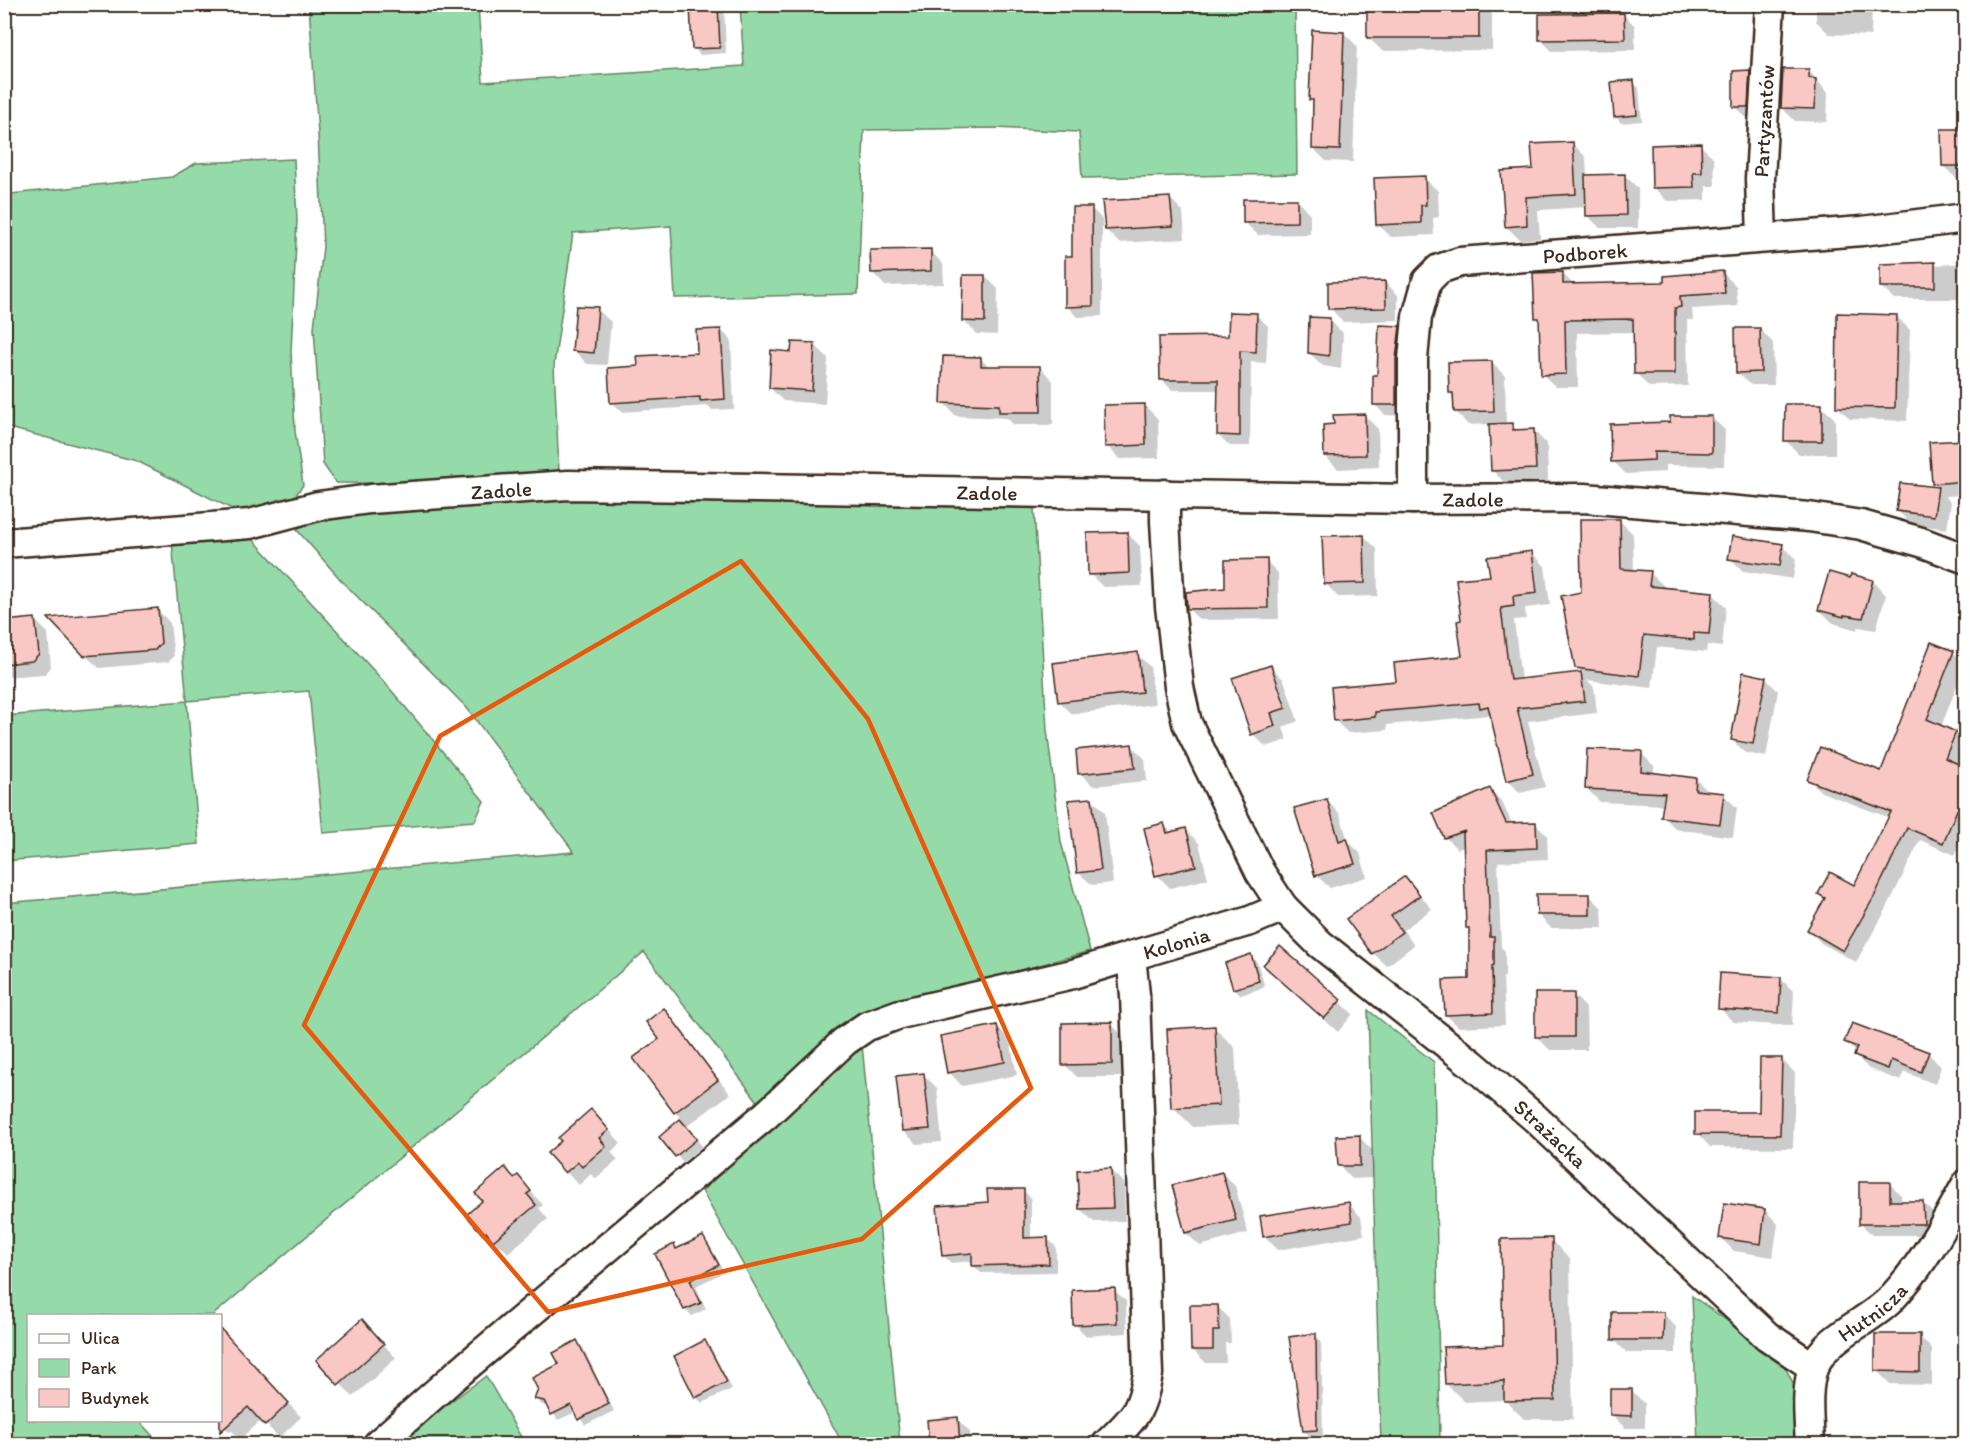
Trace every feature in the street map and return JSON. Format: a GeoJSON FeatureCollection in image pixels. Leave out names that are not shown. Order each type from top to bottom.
{"type":"FeatureCollection","features":[{"type":"Feature","properties":{"kind":"street","name":"Partyzantów"},"geometry":{"type":"LineString","coordinates":[[1762,238],[1760,179],[1770,4]]}},
{"type":"Feature","properties":{"kind":"street","name":"Podborek"},"geometry":{"type":"LineString","coordinates":[[1413,499],[1413,358],[1417,317],[1427,281],[1439,269],[1460,262],[1862,231],[1965,218]]}},
{"type":"Feature","properties":{"kind":"street","name":"Zadole"},"geometry":{"type":"LineString","coordinates":[[4,543],[250,524],[318,506],[370,499],[568,485],[1413,499],[1584,498],[1809,517],[1861,525],[1922,542],[1965,559]]}},
{"type":"Feature","properties":{"kind":"street"},"geometry":{"type":"LineString","coordinates":[[1166,494],[1165,521],[1170,606],[1179,687],[1187,723],[1260,872],[1283,907]]}},
{"type":"Feature","properties":{"kind":"street","name":"Kolonia"},"geometry":{"type":"LineString","coordinates":[[1107,1444],[1136,1414],[1144,1399],[1148,1374],[1135,995],[1131,956],[1250,921],[1283,907]]}},
{"type":"Feature","properties":{"kind":"street","name":"Strażacka"},"geometry":{"type":"LineString","coordinates":[[1283,907],[1320,944],[1472,1064],[1535,1118],[1767,1336],[1813,1367]]}},
{"type":"Feature","properties":{"kind":"street"},"geometry":{"type":"LineString","coordinates":[[378,1444],[464,1368],[766,1115],[844,1041],[867,1026],[900,1014],[1073,974],[1131,956]]}},
{"type":"Feature","properties":{"kind":"street","name":"Hutnicza"},"geometry":{"type":"LineString","coordinates":[[1813,1367],[1827,1348],[1888,1302],[1915,1270],[1940,1234],[1965,1185]]}},
{"type":"Feature","properties":{"kind":"street"},"geometry":{"type":"LineString","coordinates":[[1810,1444],[1808,1401],[1813,1367]]}},
{"type":"Feature","properties":{"kind":"highlighted area"},"geometry":{"type":"Polygon","coordinates":[[[741,561],[868,719],[1031,1088],[862,1239],[548,1312],[304,1025],[440,736],[741,561]]]}},
{"type":"Feature","properties":{"kind":"green space"},"geometry":{"type":"Polygon","coordinates":[[[309,5],[478,5],[483,82],[744,66],[740,5],[1295,5],[1297,174],[1082,178],[1079,132],[996,128],[864,130],[858,294],[675,298],[671,226],[573,233],[554,365],[559,472],[375,483],[336,483],[323,464],[314,328],[323,247],[309,5]]]}},
{"type":"Feature","properties":{"kind":"green space"},"geometry":{"type":"Polygon","coordinates":[[[294,159],[297,220],[291,352],[295,431],[303,485],[295,496],[271,509],[236,511],[137,461],[5,427],[4,200],[11,194],[172,177],[196,163],[294,159]]]}},
{"type":"Feature","properties":{"kind":"green space"},"geometry":{"type":"Polygon","coordinates":[[[571,497],[1034,508],[1047,730],[1061,842],[1090,951],[899,1004],[759,1103],[644,952],[214,1314],[27,1314],[27,1422],[140,1422],[160,1444],[5,1444],[5,903],[574,852],[467,708],[341,580],[297,530],[303,524],[315,519],[571,497]]]}},
{"type":"Feature","properties":{"kind":"green space"},"geometry":{"type":"Polygon","coordinates":[[[249,535],[386,684],[484,801],[475,821],[323,833],[309,691],[187,701],[172,542],[249,535]]]}},
{"type":"Feature","properties":{"kind":"green space"},"geometry":{"type":"Polygon","coordinates":[[[187,701],[199,844],[5,861],[5,716],[187,701]]]}},
{"type":"Feature","properties":{"kind":"green space"},"geometry":{"type":"Polygon","coordinates":[[[1368,1010],[1434,1062],[1440,1444],[1381,1444],[1368,1010]]]}},
{"type":"Feature","properties":{"kind":"green space"},"geometry":{"type":"Polygon","coordinates":[[[862,1044],[900,1444],[843,1444],[702,1191],[862,1044]]]}},
{"type":"Feature","properties":{"kind":"green space"},"geometry":{"type":"Polygon","coordinates":[[[1692,1296],[1782,1361],[1795,1387],[1797,1444],[1698,1444],[1692,1296]]]}},
{"type":"Feature","properties":{"kind":"green space"},"geometry":{"type":"Polygon","coordinates":[[[486,1376],[525,1444],[394,1444],[398,1440],[486,1376]]]}},
{"type":"Feature","properties":{"kind":"building"},"geometry":{"type":"Polygon","coordinates":[[[690,4],[718,4],[720,48],[692,49],[690,4]]]}},
{"type":"Feature","properties":{"kind":"building"},"geometry":{"type":"Polygon","coordinates":[[[1367,4],[1479,4],[1479,38],[1367,38],[1367,4]]]}},
{"type":"Feature","properties":{"kind":"building"},"geometry":{"type":"Polygon","coordinates":[[[1624,13],[1625,39],[1539,40],[1539,14],[1624,13]]]}},
{"type":"Feature","properties":{"kind":"building"},"geometry":{"type":"Polygon","coordinates":[[[1312,30],[1344,32],[1340,150],[1312,149],[1313,100],[1309,100],[1312,30]]]}},
{"type":"Feature","properties":{"kind":"building"},"geometry":{"type":"Polygon","coordinates":[[[1783,69],[1809,69],[1809,78],[1816,79],[1815,109],[1781,108],[1783,69]]]}},
{"type":"Feature","properties":{"kind":"building"},"geometry":{"type":"Polygon","coordinates":[[[1750,70],[1748,107],[1733,107],[1733,71],[1750,70]]]}},
{"type":"Feature","properties":{"kind":"building"},"geometry":{"type":"Polygon","coordinates":[[[1634,80],[1637,115],[1614,117],[1611,82],[1634,80]]]}},
{"type":"Feature","properties":{"kind":"building"},"geometry":{"type":"Polygon","coordinates":[[[1941,129],[1965,129],[1965,166],[1942,166],[1941,129]]]}},
{"type":"Feature","properties":{"kind":"building"},"geometry":{"type":"Polygon","coordinates":[[[1573,142],[1576,194],[1526,197],[1527,225],[1505,227],[1501,171],[1533,169],[1531,144],[1573,142]]]}},
{"type":"Feature","properties":{"kind":"building"},"geometry":{"type":"Polygon","coordinates":[[[1701,143],[1702,173],[1693,173],[1694,187],[1652,188],[1651,145],[1701,143]]]}},
{"type":"Feature","properties":{"kind":"building"},"geometry":{"type":"Polygon","coordinates":[[[1625,174],[1626,215],[1586,216],[1585,175],[1625,174]]]}},
{"type":"Feature","properties":{"kind":"building"},"geometry":{"type":"Polygon","coordinates":[[[1425,176],[1426,205],[1421,205],[1421,223],[1376,225],[1374,178],[1425,176]]]}},
{"type":"Feature","properties":{"kind":"building"},"geometry":{"type":"Polygon","coordinates":[[[1170,197],[1173,226],[1105,230],[1102,201],[1170,197]]]}},
{"type":"Feature","properties":{"kind":"building"},"geometry":{"type":"Polygon","coordinates":[[[1243,199],[1297,199],[1297,222],[1243,223],[1243,199]]]}},
{"type":"Feature","properties":{"kind":"building"},"geometry":{"type":"Polygon","coordinates":[[[1072,207],[1092,207],[1093,306],[1065,307],[1065,256],[1072,256],[1072,207]]]}},
{"type":"Feature","properties":{"kind":"building"},"geometry":{"type":"Polygon","coordinates":[[[931,249],[931,271],[871,273],[870,250],[931,249]]]}},
{"type":"Feature","properties":{"kind":"building"},"geometry":{"type":"Polygon","coordinates":[[[1935,262],[1935,287],[1880,287],[1880,264],[1935,262]]]}},
{"type":"Feature","properties":{"kind":"building"},"geometry":{"type":"Polygon","coordinates":[[[1723,271],[1725,293],[1680,296],[1681,307],[1675,308],[1675,374],[1634,374],[1633,319],[1565,320],[1566,374],[1541,375],[1539,318],[1535,318],[1533,273],[1563,272],[1563,284],[1664,282],[1664,276],[1723,271]]]}},
{"type":"Feature","properties":{"kind":"building"},"geometry":{"type":"Polygon","coordinates":[[[963,275],[985,275],[985,322],[962,321],[963,275]]]}},
{"type":"Feature","properties":{"kind":"building"},"geometry":{"type":"Polygon","coordinates":[[[1385,281],[1386,308],[1328,309],[1328,282],[1385,281]]]}},
{"type":"Feature","properties":{"kind":"building"},"geometry":{"type":"Polygon","coordinates":[[[576,306],[598,307],[594,353],[572,351],[576,306]]]}},
{"type":"Feature","properties":{"kind":"building"},"geometry":{"type":"Polygon","coordinates":[[[1229,312],[1257,313],[1256,352],[1240,351],[1240,436],[1217,435],[1218,380],[1160,380],[1159,337],[1228,336],[1229,312]]]}},
{"type":"Feature","properties":{"kind":"building"},"geometry":{"type":"Polygon","coordinates":[[[1837,313],[1897,315],[1895,408],[1836,407],[1837,313]]]}},
{"type":"Feature","properties":{"kind":"building"},"geometry":{"type":"Polygon","coordinates":[[[1309,317],[1330,318],[1329,356],[1308,353],[1309,317]]]}},
{"type":"Feature","properties":{"kind":"building"},"geometry":{"type":"Polygon","coordinates":[[[1379,325],[1400,326],[1396,359],[1396,405],[1373,405],[1373,375],[1377,375],[1379,325]]]}},
{"type":"Feature","properties":{"kind":"building"},"geometry":{"type":"Polygon","coordinates":[[[1735,328],[1760,328],[1761,372],[1736,373],[1735,328]]]}},
{"type":"Feature","properties":{"kind":"building"},"geometry":{"type":"Polygon","coordinates":[[[721,329],[725,399],[700,401],[700,397],[610,403],[608,368],[638,366],[637,356],[697,353],[696,330],[721,329]]]}},
{"type":"Feature","properties":{"kind":"building"},"geometry":{"type":"Polygon","coordinates":[[[792,342],[815,343],[812,391],[769,388],[771,350],[791,352],[792,342]]]}},
{"type":"Feature","properties":{"kind":"building"},"geometry":{"type":"Polygon","coordinates":[[[943,356],[981,357],[981,366],[1040,366],[1041,412],[999,412],[999,405],[941,403],[943,356]]]}},
{"type":"Feature","properties":{"kind":"building"},"geometry":{"type":"Polygon","coordinates":[[[1492,361],[1494,411],[1454,412],[1453,393],[1449,393],[1448,362],[1492,361]]]}},
{"type":"Feature","properties":{"kind":"building"},"geometry":{"type":"Polygon","coordinates":[[[1145,404],[1146,445],[1105,447],[1104,405],[1145,404]]]}},
{"type":"Feature","properties":{"kind":"building"},"geometry":{"type":"Polygon","coordinates":[[[1785,404],[1822,404],[1822,441],[1784,441],[1785,404]]]}},
{"type":"Feature","properties":{"kind":"building"},"geometry":{"type":"Polygon","coordinates":[[[1365,414],[1366,455],[1324,456],[1323,425],[1334,424],[1333,415],[1365,414]]]}},
{"type":"Feature","properties":{"kind":"building"},"geometry":{"type":"Polygon","coordinates":[[[1670,416],[1712,416],[1712,453],[1654,452],[1654,460],[1611,462],[1610,424],[1670,422],[1670,416]]]}},
{"type":"Feature","properties":{"kind":"building"},"geometry":{"type":"Polygon","coordinates":[[[1513,423],[1513,430],[1534,429],[1536,469],[1491,471],[1489,424],[1513,423]]]}},
{"type":"Feature","properties":{"kind":"building"},"geometry":{"type":"Polygon","coordinates":[[[1965,440],[1965,481],[1932,484],[1929,442],[1965,440]]]}},
{"type":"Feature","properties":{"kind":"building"},"geometry":{"type":"Polygon","coordinates":[[[1900,483],[1938,487],[1934,516],[1896,511],[1900,483]]]}},
{"type":"Feature","properties":{"kind":"building"},"geometry":{"type":"Polygon","coordinates":[[[1580,519],[1620,519],[1621,569],[1651,571],[1649,586],[1713,592],[1709,634],[1694,633],[1694,640],[1644,635],[1639,676],[1575,668],[1561,596],[1581,592],[1580,519]]]}},
{"type":"Feature","properties":{"kind":"building"},"geometry":{"type":"Polygon","coordinates":[[[1128,532],[1129,573],[1088,575],[1087,533],[1128,532]]]}},
{"type":"Feature","properties":{"kind":"building"},"geometry":{"type":"Polygon","coordinates":[[[1364,535],[1365,583],[1324,584],[1322,536],[1364,535]]]}},
{"type":"Feature","properties":{"kind":"building"},"geometry":{"type":"Polygon","coordinates":[[[1732,536],[1783,544],[1780,566],[1728,559],[1732,536]]]}},
{"type":"Feature","properties":{"kind":"building"},"geometry":{"type":"Polygon","coordinates":[[[1532,551],[1537,593],[1513,596],[1514,606],[1501,608],[1510,680],[1581,672],[1585,701],[1517,708],[1533,774],[1506,781],[1488,706],[1480,708],[1479,703],[1375,712],[1375,717],[1334,721],[1331,687],[1396,681],[1394,663],[1462,656],[1457,621],[1461,620],[1456,579],[1490,576],[1487,557],[1532,551]]]}},
{"type":"Feature","properties":{"kind":"building"},"geometry":{"type":"Polygon","coordinates":[[[1267,559],[1268,608],[1187,609],[1186,592],[1225,588],[1225,560],[1267,559]]]}},
{"type":"Feature","properties":{"kind":"building"},"geometry":{"type":"Polygon","coordinates":[[[1829,572],[1850,578],[1851,574],[1873,580],[1863,618],[1844,615],[1844,617],[1818,610],[1829,572]]]}},
{"type":"Feature","properties":{"kind":"building"},"geometry":{"type":"Polygon","coordinates":[[[158,608],[161,643],[155,650],[84,656],[48,618],[158,608]]]}},
{"type":"Feature","properties":{"kind":"building"},"geometry":{"type":"Polygon","coordinates":[[[35,618],[39,654],[32,661],[4,664],[4,621],[35,618]]]}},
{"type":"Feature","properties":{"kind":"building"},"geometry":{"type":"Polygon","coordinates":[[[1931,642],[1954,651],[1927,719],[1956,732],[1945,758],[1965,767],[1965,813],[1957,810],[1943,843],[1907,828],[1874,897],[1843,951],[1807,930],[1825,898],[1818,894],[1830,872],[1854,885],[1891,812],[1807,780],[1820,747],[1881,771],[1931,642]]]}},
{"type":"Feature","properties":{"kind":"building"},"geometry":{"type":"Polygon","coordinates":[[[1138,652],[1142,692],[1058,702],[1053,663],[1138,652]]]}},
{"type":"Feature","properties":{"kind":"building"},"geometry":{"type":"Polygon","coordinates":[[[1271,665],[1286,708],[1271,713],[1275,726],[1251,735],[1232,678],[1271,665]]]}},
{"type":"Feature","properties":{"kind":"building"},"geometry":{"type":"Polygon","coordinates":[[[1743,672],[1766,677],[1753,744],[1731,740],[1743,672]]]}},
{"type":"Feature","properties":{"kind":"building"},"geometry":{"type":"Polygon","coordinates":[[[1132,744],[1135,768],[1078,774],[1076,750],[1132,744]]]}},
{"type":"Feature","properties":{"kind":"building"},"geometry":{"type":"Polygon","coordinates":[[[1587,749],[1642,751],[1641,771],[1696,778],[1695,790],[1724,793],[1720,824],[1661,817],[1665,793],[1585,789],[1587,749]]]}},
{"type":"Feature","properties":{"kind":"building"},"geometry":{"type":"Polygon","coordinates":[[[1490,788],[1506,823],[1536,822],[1537,848],[1487,850],[1490,937],[1494,937],[1493,1013],[1445,1015],[1443,980],[1469,979],[1469,928],[1466,928],[1463,833],[1465,831],[1444,838],[1433,813],[1490,788]]]}},
{"type":"Feature","properties":{"kind":"building"},"geometry":{"type":"Polygon","coordinates":[[[1092,798],[1101,870],[1077,873],[1068,800],[1092,798]]]}},
{"type":"Feature","properties":{"kind":"building"},"geometry":{"type":"Polygon","coordinates":[[[1327,799],[1339,841],[1347,838],[1355,864],[1315,876],[1294,808],[1327,799]]]}},
{"type":"Feature","properties":{"kind":"building"},"geometry":{"type":"Polygon","coordinates":[[[1164,823],[1167,833],[1186,828],[1196,866],[1155,876],[1144,828],[1164,823]]]}},
{"type":"Feature","properties":{"kind":"building"},"geometry":{"type":"Polygon","coordinates":[[[1405,876],[1420,895],[1391,916],[1402,932],[1372,954],[1346,919],[1405,876]]]}},
{"type":"Feature","properties":{"kind":"building"},"geometry":{"type":"Polygon","coordinates":[[[1536,894],[1590,894],[1590,915],[1537,915],[1536,894]]]}},
{"type":"Feature","properties":{"kind":"building"},"geometry":{"type":"Polygon","coordinates":[[[1280,946],[1341,1000],[1324,1019],[1263,965],[1280,946]]]}},
{"type":"Feature","properties":{"kind":"building"},"geometry":{"type":"Polygon","coordinates":[[[1251,954],[1259,981],[1233,989],[1225,963],[1251,954]]]}},
{"type":"Feature","properties":{"kind":"building"},"geometry":{"type":"Polygon","coordinates":[[[1720,973],[1781,977],[1779,1013],[1718,1009],[1720,973]]]}},
{"type":"Feature","properties":{"kind":"building"},"geometry":{"type":"Polygon","coordinates":[[[1535,993],[1574,993],[1574,1037],[1535,1037],[1535,993]]]}},
{"type":"Feature","properties":{"kind":"building"},"geometry":{"type":"Polygon","coordinates":[[[664,1008],[718,1080],[674,1113],[633,1058],[659,1039],[646,1022],[664,1008]]]}},
{"type":"Feature","properties":{"kind":"building"},"geometry":{"type":"Polygon","coordinates":[[[1112,1022],[1112,1064],[1062,1065],[1062,1023],[1112,1022]]]}},
{"type":"Feature","properties":{"kind":"building"},"geometry":{"type":"Polygon","coordinates":[[[1852,1023],[1929,1052],[1921,1072],[1891,1060],[1888,1069],[1854,1056],[1857,1047],[1844,1042],[1852,1023]]]}},
{"type":"Feature","properties":{"kind":"building"},"geometry":{"type":"Polygon","coordinates":[[[997,1025],[1005,1062],[947,1073],[940,1036],[997,1025]]]}},
{"type":"Feature","properties":{"kind":"building"},"geometry":{"type":"Polygon","coordinates":[[[1215,1026],[1219,1105],[1171,1108],[1167,1029],[1215,1026]]]}},
{"type":"Feature","properties":{"kind":"building"},"geometry":{"type":"Polygon","coordinates":[[[1760,1058],[1782,1058],[1780,1135],[1695,1134],[1695,1112],[1759,1112],[1760,1058]]]}},
{"type":"Feature","properties":{"kind":"building"},"geometry":{"type":"Polygon","coordinates":[[[924,1073],[930,1129],[902,1131],[896,1076],[924,1073]]]}},
{"type":"Feature","properties":{"kind":"building"},"geometry":{"type":"Polygon","coordinates":[[[591,1109],[609,1130],[599,1138],[606,1146],[582,1167],[578,1162],[565,1173],[547,1153],[561,1141],[558,1138],[591,1109]]]}},
{"type":"Feature","properties":{"kind":"building"},"geometry":{"type":"Polygon","coordinates":[[[680,1119],[697,1139],[675,1157],[659,1137],[680,1119]]]}},
{"type":"Feature","properties":{"kind":"building"},"geometry":{"type":"Polygon","coordinates":[[[1360,1135],[1360,1166],[1338,1166],[1336,1136],[1360,1135]]]}},
{"type":"Feature","properties":{"kind":"building"},"geometry":{"type":"Polygon","coordinates":[[[505,1167],[514,1178],[518,1175],[531,1191],[527,1194],[536,1205],[493,1241],[486,1232],[483,1235],[466,1215],[482,1201],[475,1193],[505,1167]]]}},
{"type":"Feature","properties":{"kind":"building"},"geometry":{"type":"Polygon","coordinates":[[[1111,1168],[1113,1208],[1079,1209],[1077,1170],[1111,1168]]]}},
{"type":"Feature","properties":{"kind":"building"},"geometry":{"type":"Polygon","coordinates":[[[1222,1172],[1236,1220],[1185,1233],[1172,1185],[1222,1172]]]}},
{"type":"Feature","properties":{"kind":"building"},"geometry":{"type":"Polygon","coordinates":[[[1859,1182],[1890,1182],[1890,1201],[1923,1201],[1924,1224],[1859,1224],[1859,1182]]]}},
{"type":"Feature","properties":{"kind":"building"},"geometry":{"type":"Polygon","coordinates":[[[987,1189],[1024,1189],[1024,1238],[1048,1237],[1049,1264],[972,1266],[972,1253],[942,1256],[937,1206],[988,1202],[987,1189]]]}},
{"type":"Feature","properties":{"kind":"building"},"geometry":{"type":"Polygon","coordinates":[[[1349,1202],[1352,1222],[1263,1237],[1260,1216],[1349,1202]]]}},
{"type":"Feature","properties":{"kind":"building"},"geometry":{"type":"Polygon","coordinates":[[[1724,1203],[1765,1209],[1761,1244],[1719,1238],[1724,1203]]]}},
{"type":"Feature","properties":{"kind":"building"},"geometry":{"type":"Polygon","coordinates":[[[703,1236],[719,1265],[690,1280],[701,1303],[684,1310],[655,1254],[674,1244],[676,1249],[703,1236]]]}},
{"type":"Feature","properties":{"kind":"building"},"geometry":{"type":"Polygon","coordinates":[[[1552,1238],[1555,1400],[1504,1401],[1504,1381],[1445,1384],[1443,1347],[1503,1345],[1501,1239],[1552,1238]]]}},
{"type":"Feature","properties":{"kind":"building"},"geometry":{"type":"Polygon","coordinates":[[[1115,1288],[1117,1323],[1073,1325],[1072,1290],[1115,1288]]]}},
{"type":"Feature","properties":{"kind":"building"},"geometry":{"type":"Polygon","coordinates":[[[1190,1305],[1218,1305],[1219,1331],[1213,1331],[1213,1350],[1191,1350],[1190,1305]]]}},
{"type":"Feature","properties":{"kind":"building"},"geometry":{"type":"Polygon","coordinates":[[[1612,1312],[1664,1312],[1663,1340],[1612,1340],[1612,1312]]]}},
{"type":"Feature","properties":{"kind":"building"},"geometry":{"type":"Polygon","coordinates":[[[362,1319],[384,1344],[338,1385],[316,1360],[362,1319]]]}},
{"type":"Feature","properties":{"kind":"building"},"geometry":{"type":"Polygon","coordinates":[[[222,1330],[289,1403],[265,1426],[248,1407],[220,1432],[220,1422],[222,1422],[222,1330]]]}},
{"type":"Feature","properties":{"kind":"building"},"geometry":{"type":"Polygon","coordinates":[[[1316,1333],[1317,1430],[1303,1431],[1289,1337],[1316,1333]]]}},
{"type":"Feature","properties":{"kind":"building"},"geometry":{"type":"Polygon","coordinates":[[[1875,1334],[1920,1334],[1920,1372],[1875,1371],[1875,1334]]]}},
{"type":"Feature","properties":{"kind":"building"},"geometry":{"type":"Polygon","coordinates":[[[577,1340],[609,1404],[578,1420],[571,1405],[551,1415],[544,1401],[534,1399],[538,1390],[532,1378],[559,1364],[553,1353],[577,1340]]]}},
{"type":"Feature","properties":{"kind":"building"},"geometry":{"type":"Polygon","coordinates":[[[705,1340],[727,1382],[695,1398],[674,1356],[705,1340]]]}},
{"type":"Feature","properties":{"kind":"building"},"geometry":{"type":"Polygon","coordinates":[[[1610,1389],[1632,1389],[1632,1416],[1610,1415],[1610,1389]]]}},
{"type":"Feature","properties":{"kind":"building"},"geometry":{"type":"Polygon","coordinates":[[[958,1417],[960,1444],[929,1444],[927,1420],[958,1417]]]}}]}
